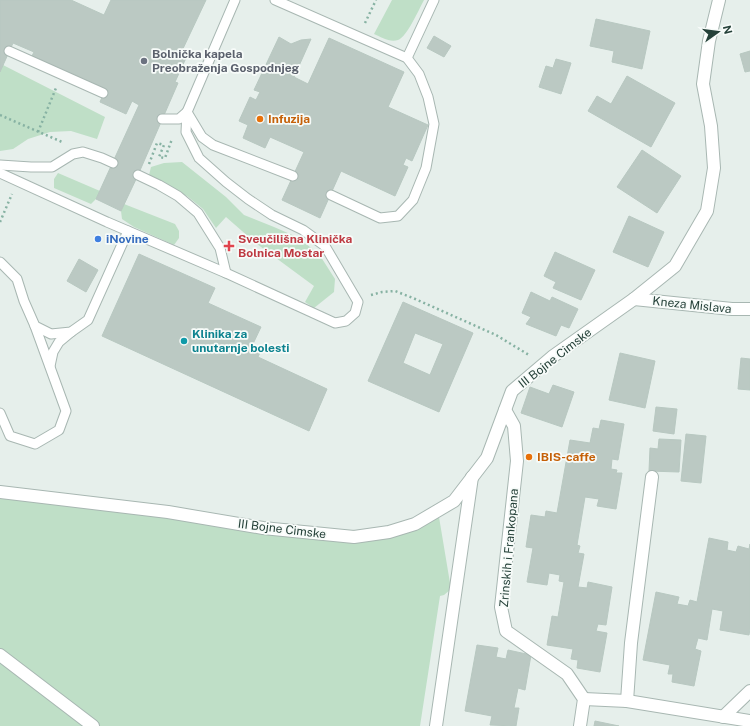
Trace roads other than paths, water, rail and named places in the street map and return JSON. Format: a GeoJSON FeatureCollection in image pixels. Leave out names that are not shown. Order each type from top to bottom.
{"type":"FeatureCollection","features":[{"type":"Feature","properties":{"kind":"street","name":"III Bojne Cimske"},"geometry":{"type":"LineString","coordinates":[[0,492],[168,512],[262,528],[354,537],[389,532],[415,524],[454,501],[487,458],[512,391],[552,357],[634,299],[675,266],[707,211],[714,168],[711,126],[703,84],[709,42],[719,0]]}},
{"type":"Feature","properties":{"kind":"street","name":"Kneza Mislava"},"geometry":{"type":"LineString","coordinates":[[634,299],[732,310],[750,309]]}},
{"type":"Feature","properties":{"kind":"street","name":"Zrinskih i Frankopana"},"geometry":{"type":"LineString","coordinates":[[505,410],[514,426],[517,461],[501,607],[506,631],[567,674],[584,699]]}},
{"type":"Feature","properties":{"kind":"street"},"geometry":{"type":"LineString","coordinates":[[436,726],[472,477]]}},
{"type":"Feature","properties":{"kind":"street"},"geometry":{"type":"LineString","coordinates":[[627,701],[631,643],[652,477]]}},
{"type":"Feature","properties":{"kind":"street"},"geometry":{"type":"LineString","coordinates":[[0,655],[93,726]]}},
{"type":"Feature","properties":{"kind":"street"},"geometry":{"type":"LineString","coordinates":[[724,717],[750,690]]}},
{"type":"Feature","properties":{"kind":"street"},"geometry":{"type":"LineString","coordinates":[[580,726],[584,699],[627,701],[750,721]]}},
{"type":"Feature","properties":{"kind":"lane"},"geometry":{"type":"LineString","coordinates":[[0,173],[128,231],[226,272],[335,323],[346,321],[356,313],[358,302],[325,246],[303,230],[272,216],[226,182],[199,158],[186,132],[187,112],[236,0]]}},
{"type":"Feature","properties":{"kind":"lane"},"geometry":{"type":"LineString","coordinates":[[276,0],[407,58],[419,74],[428,97],[434,124],[426,168],[413,200],[398,216],[380,218],[331,194]]}},
{"type":"Feature","properties":{"kind":"lane"},"geometry":{"type":"LineString","coordinates":[[407,58],[434,0]]}},
{"type":"Feature","properties":{"kind":"lane"},"geometry":{"type":"LineString","coordinates":[[9,52],[103,93]]}},
{"type":"Feature","properties":{"kind":"lane"},"geometry":{"type":"LineString","coordinates":[[186,132],[165,119],[179,119],[187,112]]}},
{"type":"Feature","properties":{"kind":"lane"},"geometry":{"type":"LineString","coordinates":[[187,112],[202,137],[213,145],[293,176]]}},
{"type":"Feature","properties":{"kind":"lane"},"geometry":{"type":"LineString","coordinates":[[0,165],[31,167],[52,166],[73,154],[83,152],[102,158],[113,164]]}},
{"type":"Feature","properties":{"kind":"lane"},"geometry":{"type":"LineString","coordinates":[[141,176],[178,196],[198,213],[220,248],[226,272]]}},
{"type":"Feature","properties":{"kind":"lane"},"geometry":{"type":"LineString","coordinates":[[50,367],[53,352],[59,342],[88,320],[128,231]]}},
{"type":"Feature","properties":{"kind":"lane"},"geometry":{"type":"LineString","coordinates":[[0,262],[17,279],[66,411],[59,430],[35,444],[10,436],[0,413]]}},
{"type":"Feature","properties":{"kind":"lane"},"geometry":{"type":"LineString","coordinates":[[35,326],[51,334],[71,332]]}},
{"type":"Feature","properties":{"kind":"place","name":"Bolnička kapela Preobraženja Gospodnjeg"},"geometry":{"type":"Point","coordinates":[144,61]}},
{"type":"Feature","properties":{"kind":"place","name":"Infuzija"},"geometry":{"type":"Point","coordinates":[260,119]}},
{"type":"Feature","properties":{"kind":"place","name":"iNovine"},"geometry":{"type":"Point","coordinates":[98,239]}},
{"type":"Feature","properties":{"kind":"place","name":"Sveučilišna Klinička Bolnica Mostar"},"geometry":{"type":"Point","coordinates":[229,246]}},
{"type":"Feature","properties":{"kind":"place","name":"Klinika za unutarnje bolesti"},"geometry":{"type":"Point","coordinates":[184,341]}},
{"type":"Feature","properties":{"kind":"place","name":"IBIS-caffe"},"geometry":{"type":"Point","coordinates":[529,457]}}]}
